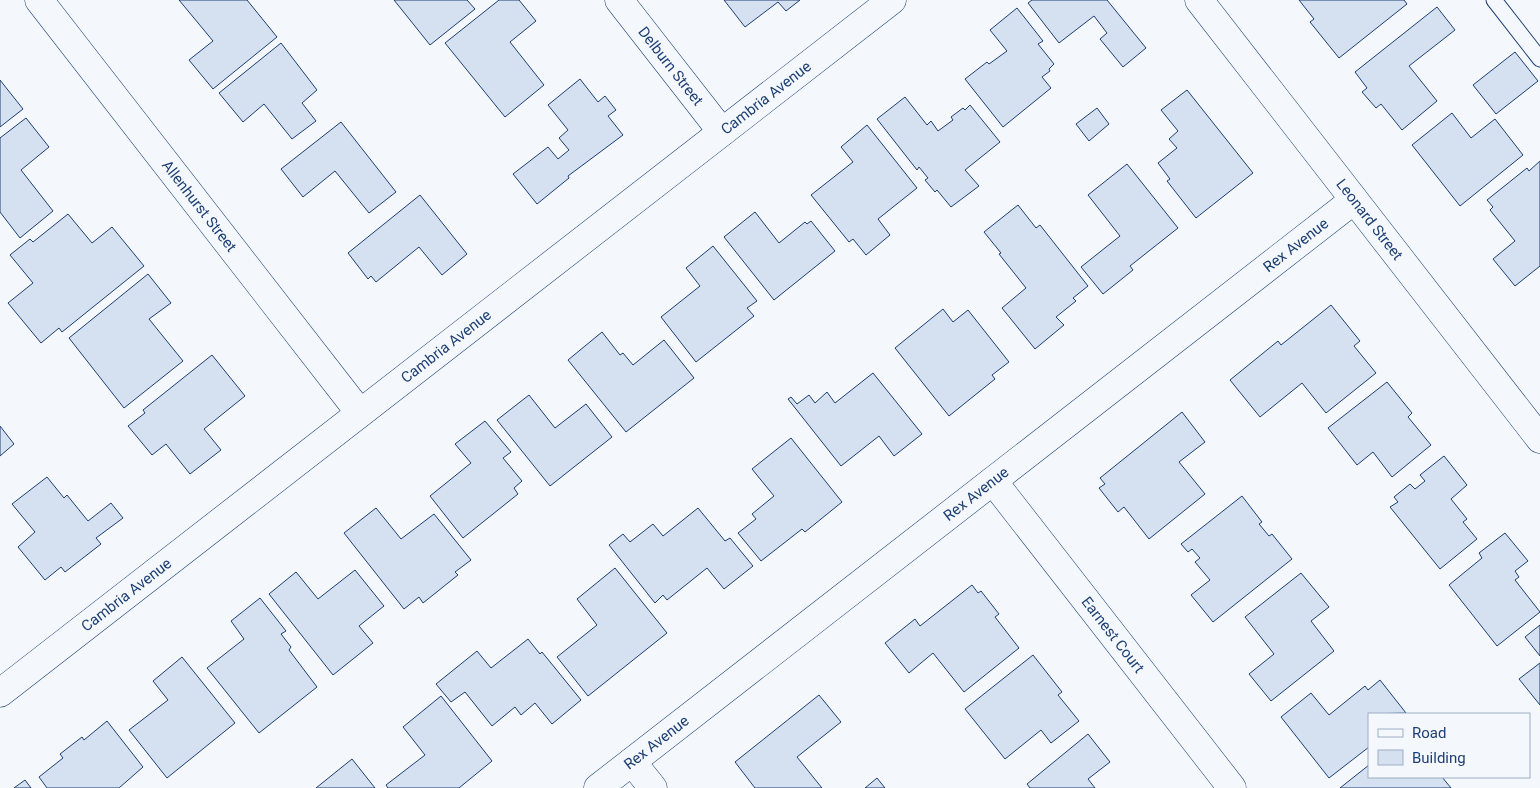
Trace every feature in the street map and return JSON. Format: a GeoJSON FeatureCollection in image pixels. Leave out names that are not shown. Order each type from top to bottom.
{"type":"FeatureCollection","features":[{"type":"Feature","properties":{"kind":"street","name":"Allenhurst Street"},"geometry":{"type":"LineString","coordinates":[[39,0],[360,413]]}},
{"type":"Feature","properties":{"kind":"street","name":"Delburn Street"},"geometry":{"type":"LineString","coordinates":[[619,0],[722,132]]}},
{"type":"Feature","properties":{"kind":"street","name":"Cambria Avenue"},"geometry":{"type":"LineString","coordinates":[[0,693],[892,0]]}},
{"type":"Feature","properties":{"kind":"street","name":"Leonard Street"},"geometry":{"type":"LineString","coordinates":[[1199,0],[1540,439]]}},
{"type":"Feature","properties":{"kind":"street","name":"Rex Avenue"},"geometry":{"type":"LineString","coordinates":[[598,788],[1354,200]]}},
{"type":"Feature","properties":{"kind":"street","name":"Earnest Court"},"geometry":{"type":"LineString","coordinates":[[993,481],[1232,788]]}},
{"type":"Feature","properties":{"kind":"street"},"geometry":{"type":"LineString","coordinates":[[632,762],[652,788]]}},
{"type":"Feature","properties":{"kind":"lane"},"geometry":{"type":"LineString","coordinates":[[1494,0],[1540,59]]}},
{"type":"Feature","properties":{"kind":"building"},"geometry":{"type":"Polygon","coordinates":[[[179,0],[247,0],[277,37],[213,89],[189,60],[213,41],[179,0]]]}},
{"type":"Feature","properties":{"kind":"building"},"geometry":{"type":"Polygon","coordinates":[[[394,0],[467,0],[475,9],[430,45],[394,0]]]}},
{"type":"Feature","properties":{"kind":"building"},"geometry":{"type":"Polygon","coordinates":[[[499,0],[519,0],[536,21],[510,42],[544,85],[505,117],[445,43],[499,0]]]}},
{"type":"Feature","properties":{"kind":"building"},"geometry":{"type":"Polygon","coordinates":[[[724,0],[800,0],[786,11],[778,2],[745,27],[724,0]]]}},
{"type":"Feature","properties":{"kind":"building"},"geometry":{"type":"Polygon","coordinates":[[[1032,0],[1107,0],[1146,48],[1123,67],[1100,39],[1107,33],[1094,16],[1059,43],[1028,3],[1032,0]]]}},
{"type":"Feature","properties":{"kind":"building"},"geometry":{"type":"Polygon","coordinates":[[[1299,0],[1404,0],[1407,4],[1339,58],[1310,22],[1314,19],[1299,0]]]}},
{"type":"Feature","properties":{"kind":"building"},"geometry":{"type":"Polygon","coordinates":[[[1437,7],[1455,30],[1409,66],[1437,101],[1402,130],[1381,104],[1376,108],[1362,92],[1367,88],[1355,72],[1437,7]]]}},
{"type":"Feature","properties":{"kind":"building"},"geometry":{"type":"Polygon","coordinates":[[[1017,8],[1043,41],[1038,44],[1054,64],[1049,69],[1050,71],[1042,77],[1051,88],[1003,127],[965,79],[987,62],[989,64],[1007,51],[990,30],[1017,8]]]}},
{"type":"Feature","properties":{"kind":"building"},"geometry":{"type":"Polygon","coordinates":[[[281,43],[317,90],[302,103],[316,121],[292,139],[264,104],[243,122],[219,93],[281,43]]]}},
{"type":"Feature","properties":{"kind":"building"},"geometry":{"type":"Polygon","coordinates":[[[1515,52],[1538,81],[1496,114],[1473,85],[1515,52]]]}},
{"type":"Feature","properties":{"kind":"building"},"geometry":{"type":"Polygon","coordinates":[[[580,79],[598,102],[605,96],[616,110],[608,116],[623,135],[568,176],[569,178],[537,204],[513,174],[548,147],[558,159],[569,150],[559,138],[568,130],[548,105],[580,79]]]}},
{"type":"Feature","properties":{"kind":"building"},"geometry":{"type":"Polygon","coordinates":[[[0,80],[23,109],[0,127],[0,80]]]}},
{"type":"Feature","properties":{"kind":"building"},"geometry":{"type":"Polygon","coordinates":[[[1187,90],[1253,173],[1196,218],[1167,181],[1170,179],[1158,163],[1177,148],[1169,139],[1178,131],[1161,110],[1187,90]]]}},
{"type":"Feature","properties":{"kind":"building"},"geometry":{"type":"Polygon","coordinates":[[[905,97],[927,125],[931,121],[938,131],[953,120],[951,117],[963,108],[965,110],[970,105],[1000,142],[965,170],[979,186],[951,207],[937,190],[935,192],[925,180],[928,178],[919,167],[917,170],[877,119],[905,97]]]}},
{"type":"Feature","properties":{"kind":"building"},"geometry":{"type":"Polygon","coordinates":[[[1097,108],[1109,124],[1089,141],[1076,124],[1097,108]]]}},
{"type":"Feature","properties":{"kind":"building"},"geometry":{"type":"Polygon","coordinates":[[[1452,113],[1471,138],[1495,119],[1523,155],[1460,206],[1412,145],[1452,113]]]}},
{"type":"Feature","properties":{"kind":"building"},"geometry":{"type":"Polygon","coordinates":[[[26,118],[49,147],[21,170],[53,211],[20,238],[0,212],[0,138],[26,118]]]}},
{"type":"Feature","properties":{"kind":"building"},"geometry":{"type":"Polygon","coordinates":[[[341,122],[396,192],[369,213],[335,171],[303,197],[281,169],[341,122]]]}},
{"type":"Feature","properties":{"kind":"building"},"geometry":{"type":"Polygon","coordinates":[[[867,125],[917,188],[878,219],[890,235],[866,255],[853,239],[849,242],[811,195],[853,162],[841,147],[867,125]]]}},
{"type":"Feature","properties":{"kind":"building"},"geometry":{"type":"Polygon","coordinates":[[[1540,161],[1540,266],[1515,286],[1493,259],[1515,241],[1490,210],[1493,207],[1487,200],[1527,168],[1529,171],[1540,161]]]}},
{"type":"Feature","properties":{"kind":"building"},"geometry":{"type":"Polygon","coordinates":[[[1127,164],[1178,228],[1130,266],[1133,270],[1103,294],[1081,267],[1120,236],[1088,195],[1127,164]]]}},
{"type":"Feature","properties":{"kind":"building"},"geometry":{"type":"Polygon","coordinates":[[[420,195],[467,254],[442,275],[419,247],[376,282],[371,276],[368,279],[348,253],[420,195]]]}},
{"type":"Feature","properties":{"kind":"building"},"geometry":{"type":"Polygon","coordinates":[[[1018,205],[1036,228],[1040,225],[1088,286],[1073,298],[1076,301],[1056,317],[1064,325],[1035,349],[1002,308],[1026,288],[984,232],[1018,205]]]}},
{"type":"Feature","properties":{"kind":"building"},"geometry":{"type":"Polygon","coordinates":[[[755,212],[779,243],[805,222],[807,224],[811,221],[835,251],[774,300],[724,237],[755,212]]]}},
{"type":"Feature","properties":{"kind":"building"},"geometry":{"type":"Polygon","coordinates":[[[68,214],[92,243],[112,227],[144,266],[62,332],[59,328],[41,343],[8,303],[33,283],[10,255],[30,239],[33,242],[68,214]]]}},
{"type":"Feature","properties":{"kind":"building"},"geometry":{"type":"Polygon","coordinates":[[[713,246],[757,301],[747,308],[754,316],[696,362],[661,317],[700,286],[686,268],[713,246]]]}},
{"type":"Feature","properties":{"kind":"building"},"geometry":{"type":"Polygon","coordinates":[[[148,274],[171,303],[149,319],[183,361],[124,408],[69,338],[148,274]]]}},
{"type":"Feature","properties":{"kind":"building"},"geometry":{"type":"Polygon","coordinates":[[[1331,305],[1360,341],[1354,346],[1376,373],[1326,413],[1302,383],[1260,417],[1230,380],[1278,341],[1281,345],[1331,305]]]}},
{"type":"Feature","properties":{"kind":"building"},"geometry":{"type":"Polygon","coordinates":[[[943,309],[953,322],[968,310],[1009,362],[992,375],[995,379],[949,416],[895,348],[943,309]]]}},
{"type":"Feature","properties":{"kind":"building"},"geometry":{"type":"Polygon","coordinates":[[[602,332],[620,355],[623,353],[633,365],[664,340],[694,378],[626,432],[568,360],[602,332]]]}},
{"type":"Feature","properties":{"kind":"building"},"geometry":{"type":"Polygon","coordinates":[[[212,355],[245,396],[204,429],[221,450],[190,474],[166,444],[152,455],[128,426],[145,413],[143,410],[212,355]]]}},
{"type":"Feature","properties":{"kind":"building"},"geometry":{"type":"Polygon","coordinates":[[[873,373],[922,434],[894,456],[879,436],[841,466],[788,399],[791,397],[797,404],[809,395],[815,403],[827,392],[835,403],[873,373]]]}},
{"type":"Feature","properties":{"kind":"building"},"geometry":{"type":"Polygon","coordinates":[[[1387,382],[1412,413],[1408,417],[1431,445],[1392,477],[1373,452],[1357,465],[1328,428],[1387,382]]]}},
{"type":"Feature","properties":{"kind":"building"},"geometry":{"type":"Polygon","coordinates":[[[529,395],[555,428],[586,404],[612,437],[550,486],[497,420],[529,395]]]}},
{"type":"Feature","properties":{"kind":"building"},"geometry":{"type":"Polygon","coordinates":[[[1182,412],[1205,442],[1179,462],[1205,494],[1149,539],[1124,507],[1118,512],[1099,488],[1105,484],[1100,478],[1182,412]]]}},
{"type":"Feature","properties":{"kind":"building"},"geometry":{"type":"Polygon","coordinates":[[[485,421],[511,452],[503,458],[522,481],[514,488],[518,494],[463,538],[430,496],[471,463],[455,444],[485,421]]]}},
{"type":"Feature","properties":{"kind":"building"},"geometry":{"type":"Polygon","coordinates":[[[0,426],[14,444],[0,456],[0,426]]]}},
{"type":"Feature","properties":{"kind":"building"},"geometry":{"type":"Polygon","coordinates":[[[791,438],[842,502],[805,532],[802,529],[761,561],[738,533],[756,519],[752,514],[774,496],[752,469],[791,438]]]}},
{"type":"Feature","properties":{"kind":"building"},"geometry":{"type":"Polygon","coordinates":[[[1444,456],[1467,485],[1451,499],[1467,519],[1463,522],[1477,539],[1440,569],[1390,507],[1398,502],[1394,497],[1410,484],[1415,489],[1425,481],[1420,475],[1444,456]]]}},
{"type":"Feature","properties":{"kind":"building"},"geometry":{"type":"Polygon","coordinates":[[[47,477],[64,498],[67,495],[88,521],[111,503],[123,518],[96,538],[101,544],[65,572],[61,567],[45,580],[18,547],[35,532],[12,504],[47,477]]]}},
{"type":"Feature","properties":{"kind":"building"},"geometry":{"type":"Polygon","coordinates":[[[1242,496],[1262,522],[1259,524],[1269,536],[1272,534],[1292,559],[1213,622],[1191,595],[1210,580],[1195,562],[1200,558],[1192,549],[1188,552],[1181,544],[1242,496]]]}},
{"type":"Feature","properties":{"kind":"building"},"geometry":{"type":"Polygon","coordinates":[[[376,508],[401,539],[434,514],[471,560],[455,572],[458,575],[423,603],[419,597],[404,609],[344,533],[376,508]]]}},
{"type":"Feature","properties":{"kind":"building"},"geometry":{"type":"Polygon","coordinates":[[[698,508],[725,541],[730,538],[753,566],[724,589],[707,568],[667,600],[663,595],[655,603],[609,545],[623,534],[630,542],[653,524],[663,536],[698,508]]]}},
{"type":"Feature","properties":{"kind":"building"},"geometry":{"type":"Polygon","coordinates":[[[1505,533],[1528,561],[1515,571],[1519,577],[1515,580],[1540,612],[1497,646],[1449,585],[1482,558],[1479,553],[1505,533]]]}},
{"type":"Feature","properties":{"kind":"building"},"geometry":{"type":"Polygon","coordinates":[[[615,568],[667,633],[588,696],[557,657],[597,625],[577,599],[615,568]]]}},
{"type":"Feature","properties":{"kind":"building"},"geometry":{"type":"Polygon","coordinates":[[[355,570],[384,606],[359,626],[373,643],[333,675],[269,594],[296,572],[318,599],[355,570]]]}},
{"type":"Feature","properties":{"kind":"building"},"geometry":{"type":"Polygon","coordinates":[[[1301,573],[1329,607],[1311,621],[1334,651],[1271,701],[1249,674],[1274,654],[1245,617],[1301,573]]]}},
{"type":"Feature","properties":{"kind":"building"},"geometry":{"type":"Polygon","coordinates":[[[972,585],[978,593],[981,591],[999,614],[995,617],[1019,648],[964,692],[933,653],[909,673],[885,643],[915,619],[920,626],[972,585]]]}},
{"type":"Feature","properties":{"kind":"building"},"geometry":{"type":"Polygon","coordinates":[[[260,598],[286,631],[281,634],[291,647],[289,650],[317,687],[259,733],[207,668],[244,639],[231,621],[260,598]]]}},
{"type":"Feature","properties":{"kind":"building"},"geometry":{"type":"Polygon","coordinates":[[[1540,625],[1540,656],[1525,637],[1540,625]]]}},
{"type":"Feature","properties":{"kind":"building"},"geometry":{"type":"Polygon","coordinates":[[[528,639],[540,654],[542,652],[581,700],[552,724],[535,703],[521,715],[515,707],[492,726],[465,692],[451,702],[436,684],[477,651],[491,668],[528,639]]]}},
{"type":"Feature","properties":{"kind":"building"},"geometry":{"type":"Polygon","coordinates":[[[1033,655],[1062,692],[1058,695],[1079,721],[1051,743],[1041,730],[1005,759],[965,709],[1033,655]]]}},
{"type":"Feature","properties":{"kind":"building"},"geometry":{"type":"Polygon","coordinates":[[[182,657],[235,723],[167,778],[129,730],[168,700],[153,681],[182,657]]]}},
{"type":"Feature","properties":{"kind":"building"},"geometry":{"type":"Polygon","coordinates":[[[1540,663],[1540,705],[1519,679],[1540,663]]]}},
{"type":"Feature","properties":{"kind":"building"},"geometry":{"type":"Polygon","coordinates":[[[1380,680],[1406,713],[1368,713],[1368,748],[1329,778],[1281,717],[1311,693],[1329,715],[1365,686],[1368,690],[1380,680]]]}},
{"type":"Feature","properties":{"kind":"building"},"geometry":{"type":"Polygon","coordinates":[[[819,695],[841,722],[797,757],[822,788],[755,788],[735,762],[819,695]]]}},
{"type":"Feature","properties":{"kind":"building"},"geometry":{"type":"Polygon","coordinates":[[[441,696],[492,761],[459,788],[388,788],[386,785],[425,755],[403,727],[441,696]]]}},
{"type":"Feature","properties":{"kind":"building"},"geometry":{"type":"Polygon","coordinates":[[[107,721],[143,767],[119,788],[47,788],[39,777],[63,758],[60,754],[82,737],[84,740],[107,721]]]}},
{"type":"Feature","properties":{"kind":"building"},"geometry":{"type":"Polygon","coordinates":[[[1088,734],[1110,762],[1088,779],[1095,788],[1030,788],[1027,784],[1088,734]]]}},
{"type":"Feature","properties":{"kind":"building"},"geometry":{"type":"Polygon","coordinates":[[[352,759],[375,788],[316,788],[352,759]]]}},
{"type":"Feature","properties":{"kind":"building"},"geometry":{"type":"Polygon","coordinates":[[[1368,766],[1368,778],[1443,778],[1451,788],[1340,788],[1368,766]]]}},
{"type":"Feature","properties":{"kind":"building"},"geometry":{"type":"Polygon","coordinates":[[[877,778],[885,788],[865,788],[877,778]]]}},
{"type":"Feature","properties":{"kind":"building"},"geometry":{"type":"Polygon","coordinates":[[[25,780],[31,788],[14,788],[25,780]]]}}]}
